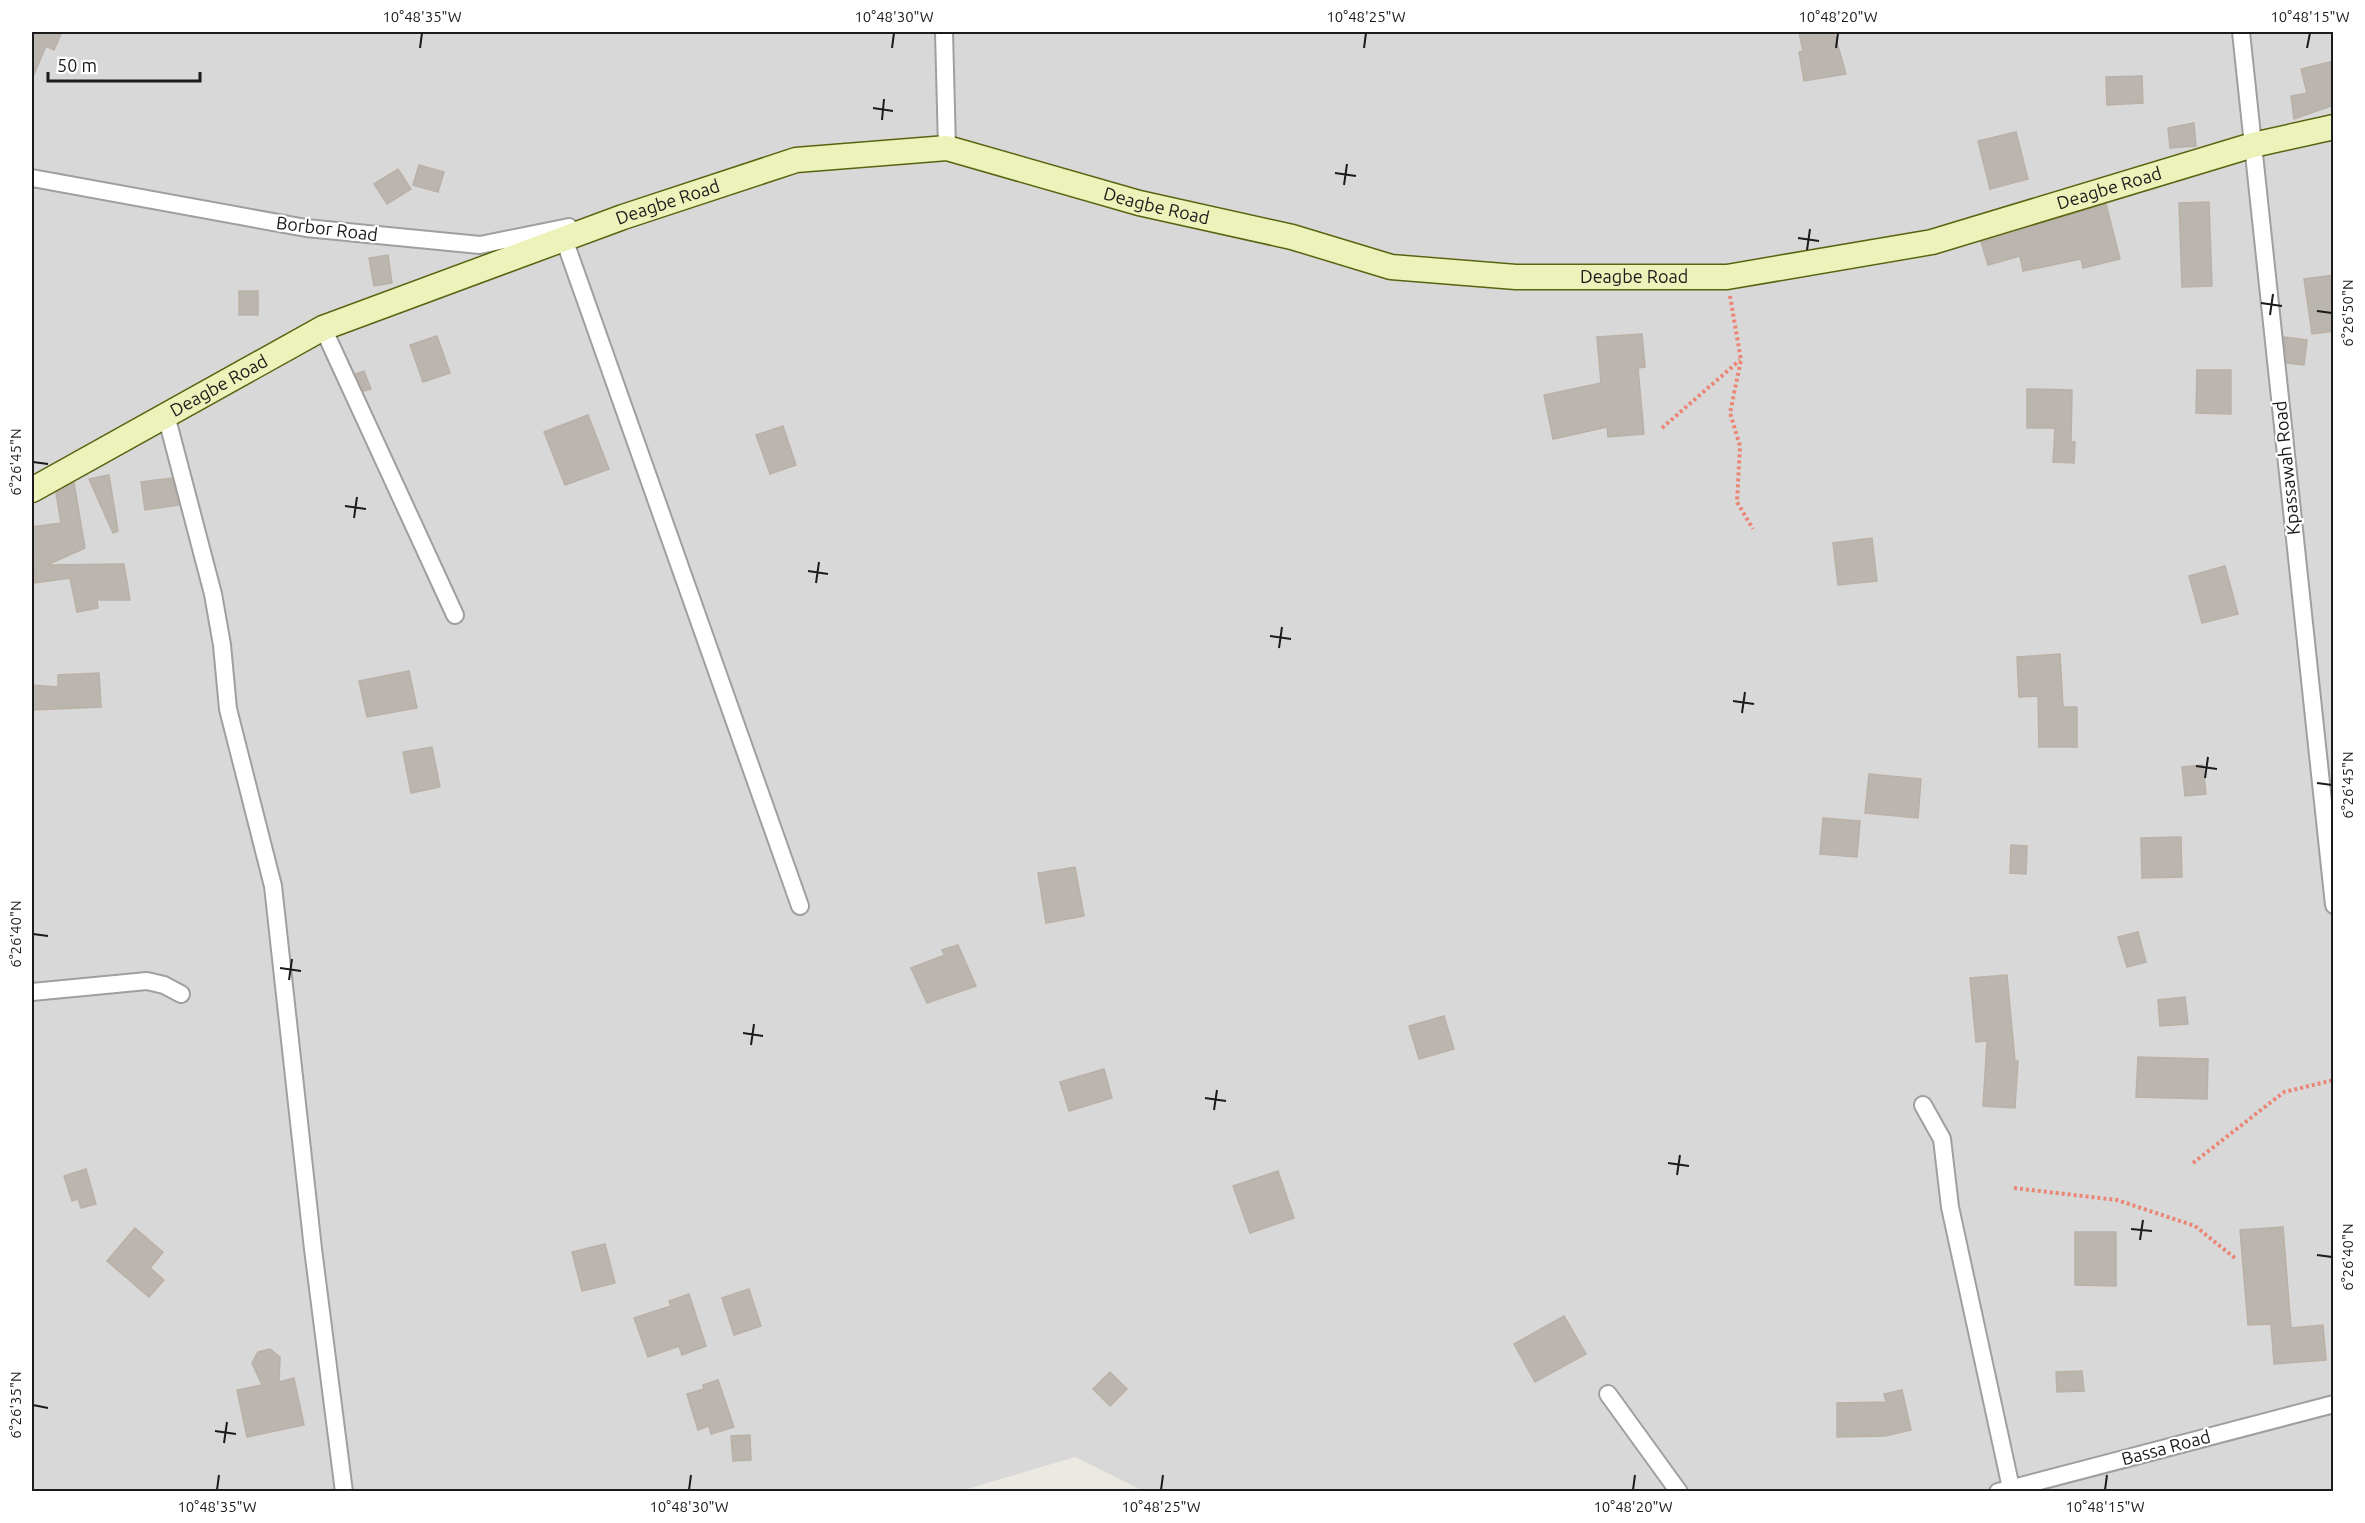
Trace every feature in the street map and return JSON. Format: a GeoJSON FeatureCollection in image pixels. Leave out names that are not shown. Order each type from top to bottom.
{"type":"FeatureCollection","features":[{"type":"Feature","properties":{"kind":"street"},"geometry":{"type":"LineString","coordinates":[[944,32],[947,148]]}},
{"type":"Feature","properties":{"kind":"street","name":"Kpassawah Road"},"geometry":{"type":"LineString","coordinates":[[2241,32],[2334,905]]}},
{"type":"Feature","properties":{"kind":"street","name":"Deagbe Road"},"geometry":{"type":"LineString","coordinates":[[32,490],[323,328],[623,217],[796,160],[947,148],[1139,203],[1292,237],[1391,267],[1516,277],[1727,277],[1932,242],[2253,145],[2334,127]]}},
{"type":"Feature","properties":{"kind":"street","name":"Borbor Road"},"geometry":{"type":"LineString","coordinates":[[32,178],[306,228],[480,245],[623,217]]}},
{"type":"Feature","properties":{"kind":"street"},"geometry":{"type":"LineString","coordinates":[[564,239],[800,906]]}},
{"type":"Feature","properties":{"kind":"street"},"geometry":{"type":"LineString","coordinates":[[323,328],[455,615]]}},
{"type":"Feature","properties":{"kind":"street"},"geometry":{"type":"LineString","coordinates":[[166,415],[213,594],[222,645],[228,709],[273,886],[302,1158],[344,1491]]}},
{"type":"Feature","properties":{"kind":"street"},"geometry":{"type":"LineString","coordinates":[[32,992],[147,981],[164,985],[181,994]]}},
{"type":"Feature","properties":{"kind":"street"},"geometry":{"type":"LineString","coordinates":[[1923,1105],[1942,1138],[1950,1207],[2005,1490]]}},
{"type":"Feature","properties":{"kind":"street"},"geometry":{"type":"LineString","coordinates":[[1608,1394],[1679,1491]]}},
{"type":"Feature","properties":{"kind":"street","name":"Bassa Road"},"geometry":{"type":"LineString","coordinates":[[2005,1490],[2334,1404]]}},
{"type":"Feature","properties":{"kind":"path"},"geometry":{"type":"LineString","coordinates":[[1727,277],[1741,360],[1730,413],[1740,446],[1737,502],[1754,529]]}},
{"type":"Feature","properties":{"kind":"path"},"geometry":{"type":"LineString","coordinates":[[1662,428],[1741,360]]}},
{"type":"Feature","properties":{"kind":"path"},"geometry":{"type":"LineString","coordinates":[[2193,1163],[2284,1092],[2334,1080]]}},
{"type":"Feature","properties":{"kind":"path"},"geometry":{"type":"LineString","coordinates":[[2014,1188],[2117,1200],[2195,1226],[2236,1259]]}},
{"type":"Feature","properties":{"kind":"shaded area"},"geometry":{"type":"Polygon","coordinates":[[[32,32],[2333,32],[2333,1491],[1145,1492],[1075,1457],[957,1492],[32,1491],[32,32]]]}},
{"type":"Feature","properties":{"kind":"building"},"geometry":{"type":"Polygon","coordinates":[[[32,32],[62,32],[54,50],[46,46],[32,79],[32,32]]]}},
{"type":"Feature","properties":{"kind":"building"},"geometry":{"type":"Polygon","coordinates":[[[1799,32],[1834,32],[1846,74],[1804,81],[1799,52],[1803,51],[1799,32]]]}},
{"type":"Feature","properties":{"kind":"building"},"geometry":{"type":"Polygon","coordinates":[[[2334,61],[2334,105],[2294,119],[2291,96],[2307,93],[2301,69],[2334,61]]]}},
{"type":"Feature","properties":{"kind":"building"},"geometry":{"type":"Polygon","coordinates":[[[2142,76],[2143,103],[2107,105],[2106,77],[2142,76]]]}},
{"type":"Feature","properties":{"kind":"building"},"geometry":{"type":"Polygon","coordinates":[[[2194,123],[2196,146],[2170,148],[2168,128],[2194,123]]]}},
{"type":"Feature","properties":{"kind":"building"},"geometry":{"type":"Polygon","coordinates":[[[2016,132],[2028,179],[1990,189],[1978,141],[2016,132]]]}},
{"type":"Feature","properties":{"kind":"building"},"geometry":{"type":"Polygon","coordinates":[[[419,165],[444,172],[438,192],[413,185],[419,165]]]}},
{"type":"Feature","properties":{"kind":"building"},"geometry":{"type":"Polygon","coordinates":[[[398,169],[411,189],[387,204],[374,184],[398,169]]]}},
{"type":"Feature","properties":{"kind":"building"},"geometry":{"type":"Polygon","coordinates":[[[2209,202],[2212,286],[2182,287],[2179,203],[2209,202]]]}},
{"type":"Feature","properties":{"kind":"building"},"geometry":{"type":"Polygon","coordinates":[[[2106,204],[2120,259],[2083,268],[2081,259],[2023,271],[2020,256],[1988,265],[1981,242],[2106,204]]]}},
{"type":"Feature","properties":{"kind":"building"},"geometry":{"type":"Polygon","coordinates":[[[388,255],[392,283],[374,286],[369,258],[388,255]]]}},
{"type":"Feature","properties":{"kind":"building"},"geometry":{"type":"Polygon","coordinates":[[[2334,275],[2334,331],[2312,334],[2304,279],[2334,275]]]}},
{"type":"Feature","properties":{"kind":"building"},"geometry":{"type":"Polygon","coordinates":[[[239,291],[258,291],[258,315],[239,315],[239,291]]]}},
{"type":"Feature","properties":{"kind":"building"},"geometry":{"type":"Polygon","coordinates":[[[1642,334],[1645,367],[1638,368],[1644,434],[1608,437],[1607,427],[1553,439],[1544,395],[1601,383],[1597,337],[1642,334]]]}},
{"type":"Feature","properties":{"kind":"building"},"geometry":{"type":"Polygon","coordinates":[[[437,336],[450,373],[423,382],[410,345],[437,336]]]}},
{"type":"Feature","properties":{"kind":"building"},"geometry":{"type":"Polygon","coordinates":[[[2284,337],[2307,340],[2304,365],[2287,363],[2284,337]]]}},
{"type":"Feature","properties":{"kind":"building"},"geometry":{"type":"Polygon","coordinates":[[[2197,370],[2231,370],[2231,414],[2196,413],[2197,370]]]}},
{"type":"Feature","properties":{"kind":"building"},"geometry":{"type":"Polygon","coordinates":[[[364,371],[371,389],[364,391],[356,374],[364,371]]]}},
{"type":"Feature","properties":{"kind":"building"},"geometry":{"type":"Polygon","coordinates":[[[2027,389],[2072,390],[2071,442],[2075,442],[2074,463],[2053,462],[2055,428],[2027,428],[2027,389]]]}},
{"type":"Feature","properties":{"kind":"building"},"geometry":{"type":"Polygon","coordinates":[[[588,415],[609,469],[565,485],[544,432],[588,415]]]}},
{"type":"Feature","properties":{"kind":"building"},"geometry":{"type":"Polygon","coordinates":[[[783,426],[796,465],[770,474],[756,435],[783,426]]]}},
{"type":"Feature","properties":{"kind":"building"},"geometry":{"type":"Polygon","coordinates":[[[109,475],[118,531],[113,533],[89,479],[109,475]]]}},
{"type":"Feature","properties":{"kind":"building"},"geometry":{"type":"Polygon","coordinates":[[[172,478],[179,505],[145,510],[141,482],[172,478]]]}},
{"type":"Feature","properties":{"kind":"building"},"geometry":{"type":"Polygon","coordinates":[[[74,483],[85,548],[47,565],[124,564],[130,600],[97,600],[98,608],[77,612],[70,578],[35,583],[32,527],[61,523],[56,493],[74,483]]]}},
{"type":"Feature","properties":{"kind":"building"},"geometry":{"type":"Polygon","coordinates":[[[1872,538],[1877,581],[1838,585],[1833,543],[1872,538]]]}},
{"type":"Feature","properties":{"kind":"building"},"geometry":{"type":"Polygon","coordinates":[[[2225,566],[2238,614],[2202,623],[2189,576],[2225,566]]]}},
{"type":"Feature","properties":{"kind":"building"},"geometry":{"type":"Polygon","coordinates":[[[2060,654],[2063,707],[2077,707],[2077,747],[2039,747],[2038,696],[2019,697],[2017,657],[2060,654]]]}},
{"type":"Feature","properties":{"kind":"building"},"geometry":{"type":"Polygon","coordinates":[[[409,671],[417,708],[367,717],[359,681],[409,671]]]}},
{"type":"Feature","properties":{"kind":"building"},"geometry":{"type":"Polygon","coordinates":[[[99,673],[101,707],[32,710],[32,685],[58,687],[58,675],[99,673]]]}},
{"type":"Feature","properties":{"kind":"building"},"geometry":{"type":"Polygon","coordinates":[[[432,747],[440,787],[411,793],[403,752],[432,747]]]}},
{"type":"Feature","properties":{"kind":"building"},"geometry":{"type":"Polygon","coordinates":[[[2203,765],[2206,794],[2185,796],[2182,767],[2203,765]]]}},
{"type":"Feature","properties":{"kind":"building"},"geometry":{"type":"Polygon","coordinates":[[[1869,774],[1921,779],[1918,818],[1865,813],[1869,774]]]}},
{"type":"Feature","properties":{"kind":"building"},"geometry":{"type":"Polygon","coordinates":[[[1823,818],[1860,821],[1857,857],[1820,854],[1823,818]]]}},
{"type":"Feature","properties":{"kind":"building"},"geometry":{"type":"Polygon","coordinates":[[[2181,837],[2182,877],[2142,878],[2141,838],[2181,837]]]}},
{"type":"Feature","properties":{"kind":"building"},"geometry":{"type":"Polygon","coordinates":[[[2011,845],[2027,846],[2026,874],[2010,873],[2011,845]]]}},
{"type":"Feature","properties":{"kind":"building"},"geometry":{"type":"Polygon","coordinates":[[[1075,867],[1084,916],[1046,923],[1038,873],[1075,867]]]}},
{"type":"Feature","properties":{"kind":"building"},"geometry":{"type":"Polygon","coordinates":[[[2138,932],[2146,962],[2127,967],[2118,937],[2138,932]]]}},
{"type":"Feature","properties":{"kind":"building"},"geometry":{"type":"Polygon","coordinates":[[[958,945],[976,986],[927,1003],[911,968],[945,955],[942,950],[958,945]]]}},
{"type":"Feature","properties":{"kind":"building"},"geometry":{"type":"Polygon","coordinates":[[[2007,975],[2015,1061],[2018,1061],[2015,1108],[1983,1106],[1987,1041],[1976,1042],[1970,978],[2007,975]]]}},
{"type":"Feature","properties":{"kind":"building"},"geometry":{"type":"Polygon","coordinates":[[[2185,997],[2188,1024],[2160,1026],[2158,1000],[2185,997]]]}},
{"type":"Feature","properties":{"kind":"building"},"geometry":{"type":"Polygon","coordinates":[[[1444,1016],[1454,1049],[1419,1059],[1409,1026],[1444,1016]]]}},
{"type":"Feature","properties":{"kind":"building"},"geometry":{"type":"Polygon","coordinates":[[[2138,1057],[2208,1059],[2207,1099],[2136,1097],[2138,1057]]]}},
{"type":"Feature","properties":{"kind":"building"},"geometry":{"type":"Polygon","coordinates":[[[1104,1069],[1112,1098],[1069,1111],[1060,1082],[1104,1069]]]}},
{"type":"Feature","properties":{"kind":"building"},"geometry":{"type":"Polygon","coordinates":[[[86,1169],[96,1204],[81,1208],[78,1199],[72,1201],[64,1176],[86,1169]]]}},
{"type":"Feature","properties":{"kind":"building"},"geometry":{"type":"Polygon","coordinates":[[[1278,1171],[1294,1218],[1250,1233],[1233,1186],[1278,1171]]]}},
{"type":"Feature","properties":{"kind":"building"},"geometry":{"type":"Polygon","coordinates":[[[2283,1227],[2291,1328],[2323,1325],[2326,1360],[2274,1364],[2271,1324],[2248,1325],[2240,1230],[2283,1227]]]}},
{"type":"Feature","properties":{"kind":"building"},"geometry":{"type":"Polygon","coordinates":[[[135,1228],[163,1252],[150,1268],[164,1280],[149,1297],[107,1261],[135,1228]]]}},
{"type":"Feature","properties":{"kind":"building"},"geometry":{"type":"Polygon","coordinates":[[[2075,1232],[2116,1232],[2116,1286],[2075,1285],[2075,1232]]]}},
{"type":"Feature","properties":{"kind":"building"},"geometry":{"type":"Polygon","coordinates":[[[605,1244],[615,1283],[582,1291],[572,1252],[605,1244]]]}},
{"type":"Feature","properties":{"kind":"building"},"geometry":{"type":"Polygon","coordinates":[[[749,1289],[761,1326],[734,1335],[722,1298],[749,1289]]]}},
{"type":"Feature","properties":{"kind":"building"},"geometry":{"type":"Polygon","coordinates":[[[689,1294],[706,1346],[682,1355],[679,1346],[648,1357],[634,1318],[671,1306],[669,1301],[689,1294]]]}},
{"type":"Feature","properties":{"kind":"building"},"geometry":{"type":"Polygon","coordinates":[[[1564,1316],[1586,1354],[1535,1382],[1514,1344],[1564,1316]]]}},
{"type":"Feature","properties":{"kind":"building"},"geometry":{"type":"Polygon","coordinates":[[[270,1349],[280,1357],[279,1382],[294,1378],[304,1425],[247,1437],[237,1390],[262,1385],[252,1363],[258,1352],[270,1349]]]}},
{"type":"Feature","properties":{"kind":"building"},"geometry":{"type":"Polygon","coordinates":[[[2082,1371],[2084,1391],[2057,1392],[2056,1372],[2082,1371]]]}},
{"type":"Feature","properties":{"kind":"building"},"geometry":{"type":"Polygon","coordinates":[[[1110,1372],[1127,1389],[1110,1406],[1093,1389],[1110,1372]]]}},
{"type":"Feature","properties":{"kind":"building"},"geometry":{"type":"Polygon","coordinates":[[[718,1380],[734,1427],[711,1434],[709,1426],[698,1430],[687,1394],[704,1389],[703,1385],[718,1380]]]}},
{"type":"Feature","properties":{"kind":"building"},"geometry":{"type":"Polygon","coordinates":[[[1902,1390],[1911,1430],[1885,1436],[1837,1437],[1837,1403],[1886,1402],[1884,1394],[1902,1390]]]}},
{"type":"Feature","properties":{"kind":"building"},"geometry":{"type":"Polygon","coordinates":[[[750,1435],[751,1460],[733,1461],[731,1436],[750,1435]]]}}]}
